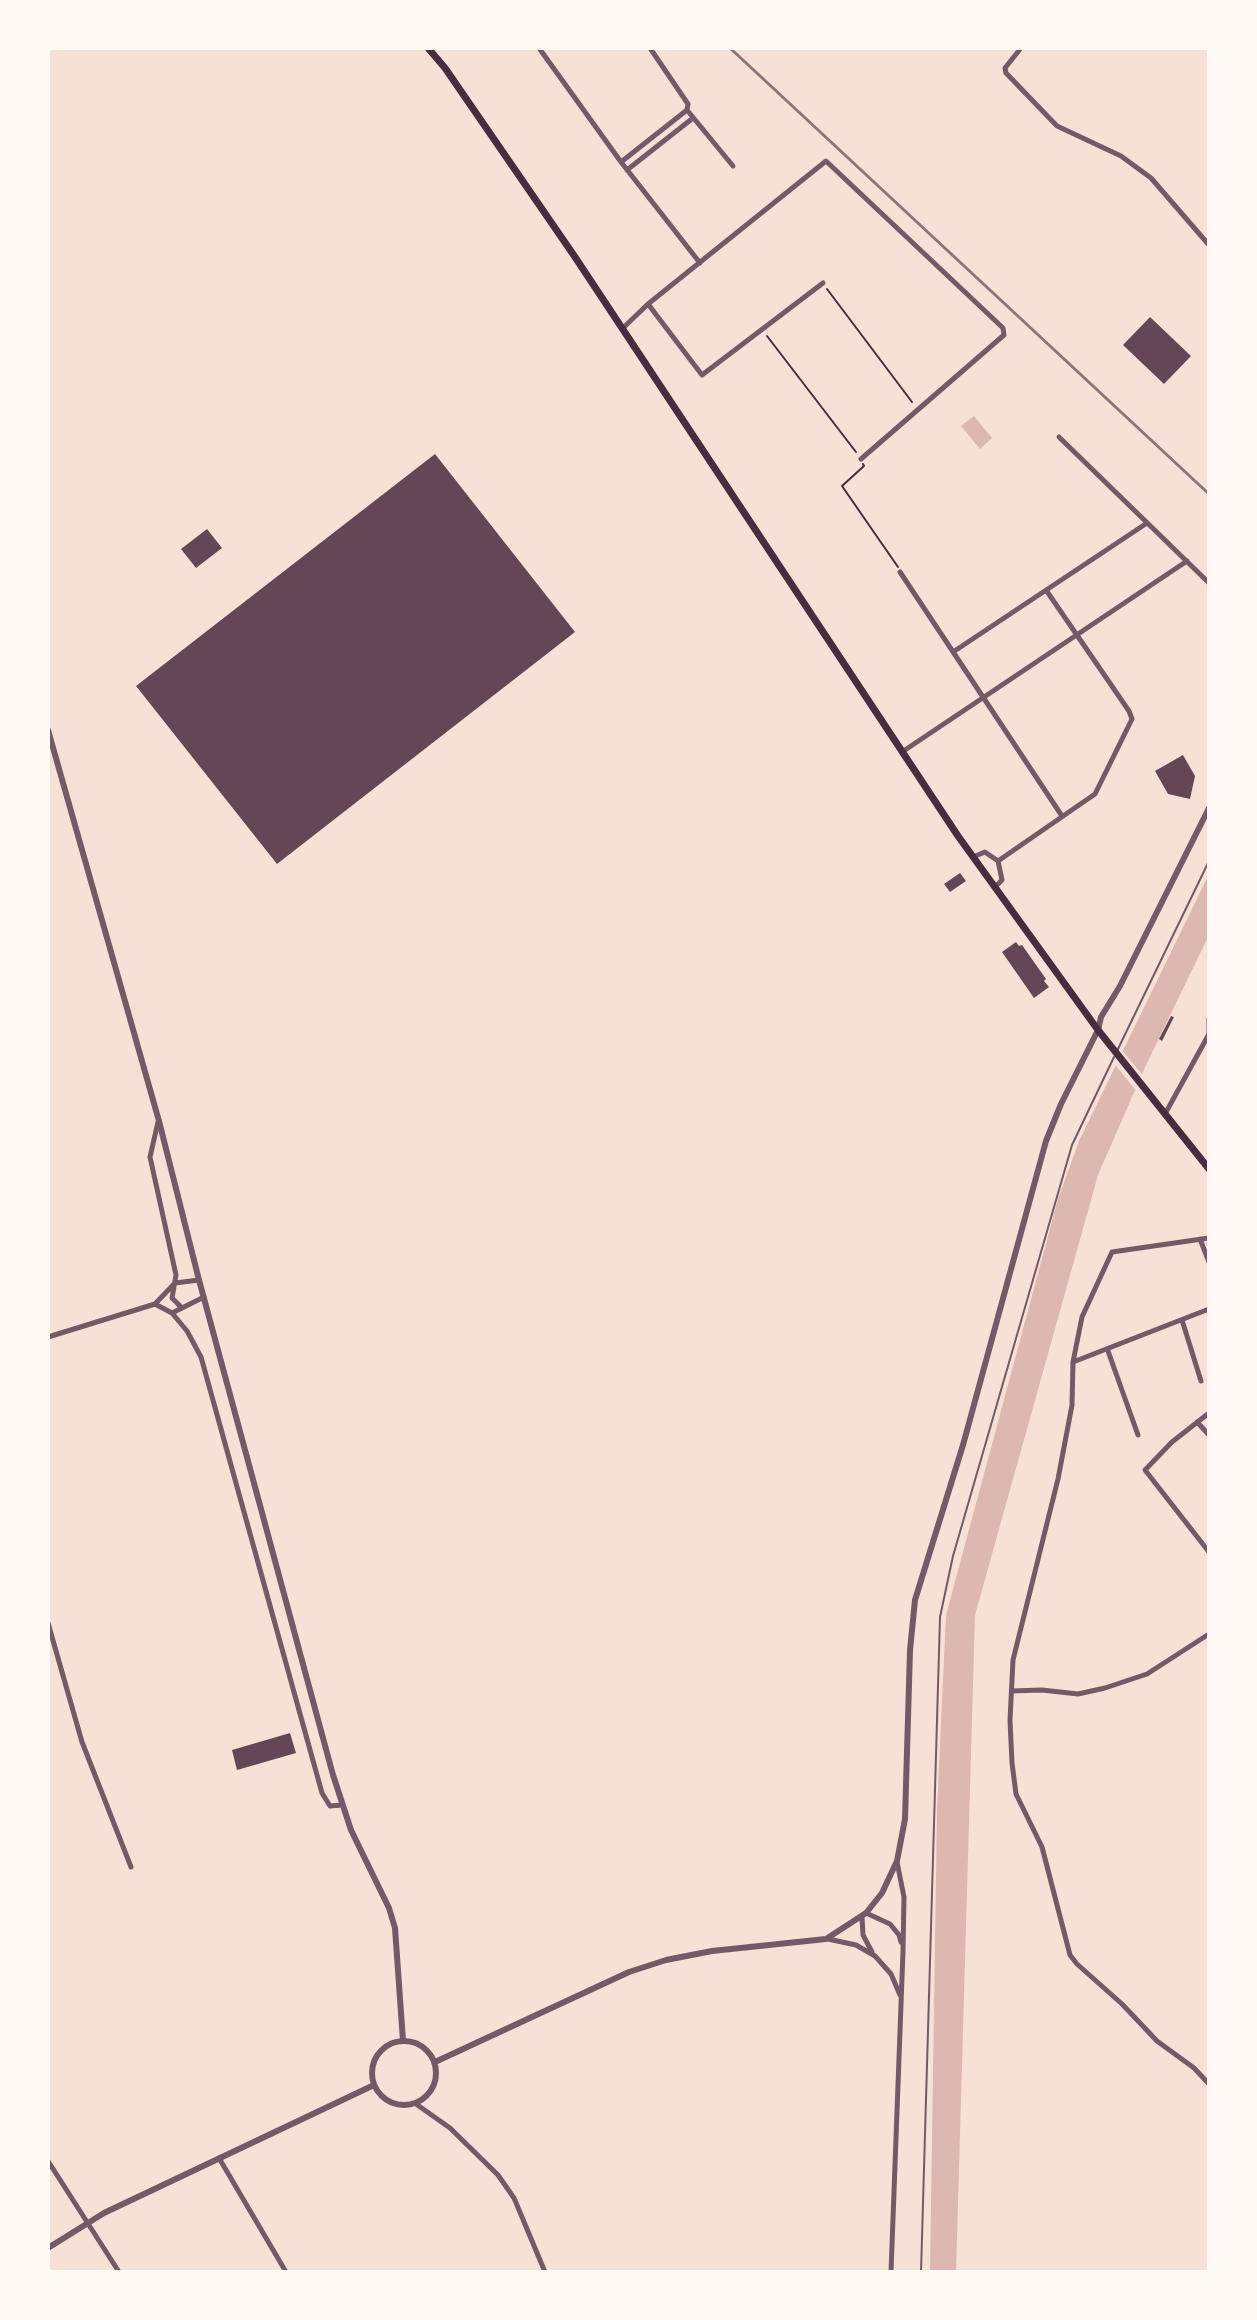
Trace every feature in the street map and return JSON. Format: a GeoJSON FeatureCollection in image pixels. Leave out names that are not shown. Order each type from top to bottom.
{"type":"FeatureCollection","features":[{"type":"Feature","properties":{"kind":"main road"},"geometry":{"type":"LineString","coordinates":[[430,48],[622,329],[973,857],[1098,1030],[1209,1169]]}},
{"type":"Feature","properties":{"kind":"street"},"geometry":{"type":"LineString","coordinates":[[539,48],[621,162],[700,263]]}},
{"type":"Feature","properties":{"kind":"street"},"geometry":{"type":"LineString","coordinates":[[621,162],[687,110],[688,104],[650,48]]}},
{"type":"Feature","properties":{"kind":"street"},"geometry":{"type":"LineString","coordinates":[[1021,48],[1005,68],[1006,73],[1057,126],[1121,156],[1151,178],[1209,245]]}},
{"type":"Feature","properties":{"kind":"street"},"geometry":{"type":"LineString","coordinates":[[687,110],[733,166]]}},
{"type":"Feature","properties":{"kind":"street"},"geometry":{"type":"LineString","coordinates":[[627,170],[693,118]]}},
{"type":"Feature","properties":{"kind":"street"},"geometry":{"type":"LineString","coordinates":[[622,329],[648,304],[826,161],[1003,328],[1004,335],[861,459]]}},
{"type":"Feature","properties":{"kind":"street"},"geometry":{"type":"LineString","coordinates":[[648,304],[702,375],[823,283]]}},
{"type":"Feature","properties":{"kind":"street"},"geometry":{"type":"LineString","coordinates":[[1059,437],[1209,583]]}},
{"type":"Feature","properties":{"kind":"street"},"geometry":{"type":"LineString","coordinates":[[953,652],[1147,523]]}},
{"type":"Feature","properties":{"kind":"street"},"geometry":{"type":"LineString","coordinates":[[902,752],[1187,561]]}},
{"type":"Feature","properties":{"kind":"street"},"geometry":{"type":"LineString","coordinates":[[900,572],[1062,816]]}},
{"type":"Feature","properties":{"kind":"street"},"geometry":{"type":"LineString","coordinates":[[998,861],[1095,794],[1132,719],[1046,590]]}},
{"type":"Feature","properties":{"kind":"street"},"geometry":{"type":"LineString","coordinates":[[48,730],[159,1121],[199,1280],[342,1805],[395,1928],[403,2041]]}},
{"type":"Feature","properties":{"kind":"street"},"geometry":{"type":"LineString","coordinates":[[826,1939],[864,1915],[882,1893],[897,1861],[905,1819],[910,1650],[915,1600],[963,1445],[1046,1141],[1098,1030],[1101,1017],[1120,986],[1209,808]]}},
{"type":"Feature","properties":{"kind":"street"},"geometry":{"type":"LineString","coordinates":[[973,857],[985,852],[998,861],[1002,880],[994,887]]}},
{"type":"Feature","properties":{"kind":"street"},"geometry":{"type":"LineString","coordinates":[[1165,1114],[1209,1034],[1209,1019]]}},
{"type":"Feature","properties":{"kind":"street"},"geometry":{"type":"LineString","coordinates":[[159,1121],[150,1157],[176,1275],[172,1298],[182,1308]]}},
{"type":"Feature","properties":{"kind":"street"},"geometry":{"type":"LineString","coordinates":[[1209,1238],[1110,1254],[1082,1317],[1073,1362],[1072,1405],[1048,1524],[1013,1660],[1012,1691],[1012,1763],[1016,1794],[1042,1847],[1070,1955],[1157,2041],[1194,2068],[1209,2084]]}},
{"type":"Feature","properties":{"kind":"street"},"geometry":{"type":"LineString","coordinates":[[1200,1239],[1209,1262]]}},
{"type":"Feature","properties":{"kind":"street"},"geometry":{"type":"LineString","coordinates":[[48,1337],[155,1304],[175,1283],[199,1280]]}},
{"type":"Feature","properties":{"kind":"street"},"geometry":{"type":"LineString","coordinates":[[172,1313],[204,1297]]}},
{"type":"Feature","properties":{"kind":"street"},"geometry":{"type":"LineString","coordinates":[[155,1304],[172,1313],[187,1331],[201,1357],[322,1793],[330,1806],[342,1805]]}},
{"type":"Feature","properties":{"kind":"street"},"geometry":{"type":"LineString","coordinates":[[1073,1362],[1108,1351],[1209,1309]]}},
{"type":"Feature","properties":{"kind":"street"},"geometry":{"type":"LineString","coordinates":[[1182,1320],[1201,1381]]}},
{"type":"Feature","properties":{"kind":"street"},"geometry":{"type":"LineString","coordinates":[[1108,1351],[1138,1435]]}},
{"type":"Feature","properties":{"kind":"street"},"geometry":{"type":"LineString","coordinates":[[1209,1413],[1172,1442],[1145,1470],[1209,1552]]}},
{"type":"Feature","properties":{"kind":"street"},"geometry":{"type":"LineString","coordinates":[[1197,1422],[1209,1435]]}},
{"type":"Feature","properties":{"kind":"street"},"geometry":{"type":"LineString","coordinates":[[48,1623],[82,1742],[131,1867]]}},
{"type":"Feature","properties":{"kind":"street"},"geometry":{"type":"LineString","coordinates":[[1012,1691],[1078,1694],[1105,1688],[1147,1674],[1209,1634]]}},
{"type":"Feature","properties":{"kind":"street"},"geometry":{"type":"LineString","coordinates":[[891,2272],[904,1897],[897,1861]]}},
{"type":"Feature","properties":{"kind":"street"},"geometry":{"type":"LineString","coordinates":[[864,1915],[890,1924],[899,1935],[903,1951]]}},
{"type":"Feature","properties":{"kind":"street"},"geometry":{"type":"LineString","coordinates":[[864,1915],[863,1935],[875,1956],[891,1974],[900,1996]]}},
{"type":"Feature","properties":{"kind":"street"},"geometry":{"type":"LineString","coordinates":[[435,2062],[629,1972],[666,1960],[712,1951],[826,1939],[856,1945],[875,1956]]}},
{"type":"Feature","properties":{"kind":"street"},"geometry":{"type":"LineString","coordinates":[[403,2041],[422,2046],[435,2062],[436,2082],[425,2099],[416,2104],[396,2105],[387,2101],[374,2085],[372,2075],[377,2055],[384,2048],[403,2041]]}},
{"type":"Feature","properties":{"kind":"street"},"geometry":{"type":"LineString","coordinates":[[48,2248],[86,2223],[374,2085]]}},
{"type":"Feature","properties":{"kind":"street"},"geometry":{"type":"LineString","coordinates":[[416,2104],[450,2128],[498,2175],[514,2198],[545,2272]]}},
{"type":"Feature","properties":{"kind":"street"},"geometry":{"type":"LineString","coordinates":[[219,2158],[286,2272]]}},
{"type":"Feature","properties":{"kind":"street"},"geometry":{"type":"LineString","coordinates":[[48,2161],[119,2272]]}},
{"type":"Feature","properties":{"kind":"lane"},"geometry":{"type":"LineString","coordinates":[[921,2272],[938,1645],[946,1586],[1072,1145],[1209,861]]}},
{"type":"Feature","properties":{"kind":"path"},"geometry":{"type":"LineString","coordinates":[[823,283],[918,410]]}},
{"type":"Feature","properties":{"kind":"path"},"geometry":{"type":"LineString","coordinates":[[763,330],[861,459],[864,466],[842,486],[900,572]]}},
{"type":"Feature","properties":{"kind":"shaded area"},"geometry":{"type":"Polygon","coordinates":[[[974,416],[992,438],[980,449],[961,426],[974,416]]]}},
{"type":"Feature","properties":{"kind":"shaded area"},"geometry":{"type":"Polygon","coordinates":[[[1209,874],[1209,935],[1146,1065],[1098,1175],[975,1615],[956,2272],[930,2272],[937,1810],[946,1615],[1058,1199],[1079,1141],[1209,874]]]}},
{"type":"Feature","properties":{"kind":"pier"},"geometry":{"type":"Polygon","coordinates":[[[1120,1048],[1145,1078],[1138,1093],[1113,1062],[1120,1048]]]}},
{"type":"Feature","properties":{"kind":"building"},"geometry":{"type":"Polygon","coordinates":[[[1150,317],[1191,356],[1164,384],[1123,345],[1150,317]]]}},
{"type":"Feature","properties":{"kind":"building"},"geometry":{"type":"Polygon","coordinates":[[[435,454],[575,632],[277,864],[136,686],[435,454]]]}},
{"type":"Feature","properties":{"kind":"building"},"geometry":{"type":"Polygon","coordinates":[[[207,529],[222,548],[196,568],[181,549],[207,529]]]}},
{"type":"Feature","properties":{"kind":"building"},"geometry":{"type":"Polygon","coordinates":[[[1183,755],[1195,776],[1190,799],[1168,794],[1155,771],[1183,755]]]}},
{"type":"Feature","properties":{"kind":"building"},"geometry":{"type":"Polygon","coordinates":[[[960,873],[966,881],[950,892],[944,884],[960,873]]]}},
{"type":"Feature","properties":{"kind":"building"},"geometry":{"type":"Polygon","coordinates":[[[1016,942],[1022,945],[1049,987],[1034,998],[1002,952],[1016,942]]]}},
{"type":"Feature","properties":{"kind":"building"},"geometry":{"type":"Polygon","coordinates":[[[1171,1016],[1174,1017],[1162,1041],[1159,1039],[1171,1016]]]}},
{"type":"Feature","properties":{"kind":"building"},"geometry":{"type":"Polygon","coordinates":[[[290,1733],[296,1753],[237,1770],[232,1750],[290,1733]]]}},
{"type":"Feature","properties":{"kind":"railway"},"geometry":{"type":"LineString","coordinates":[[730,48],[1209,494]]}}]}
